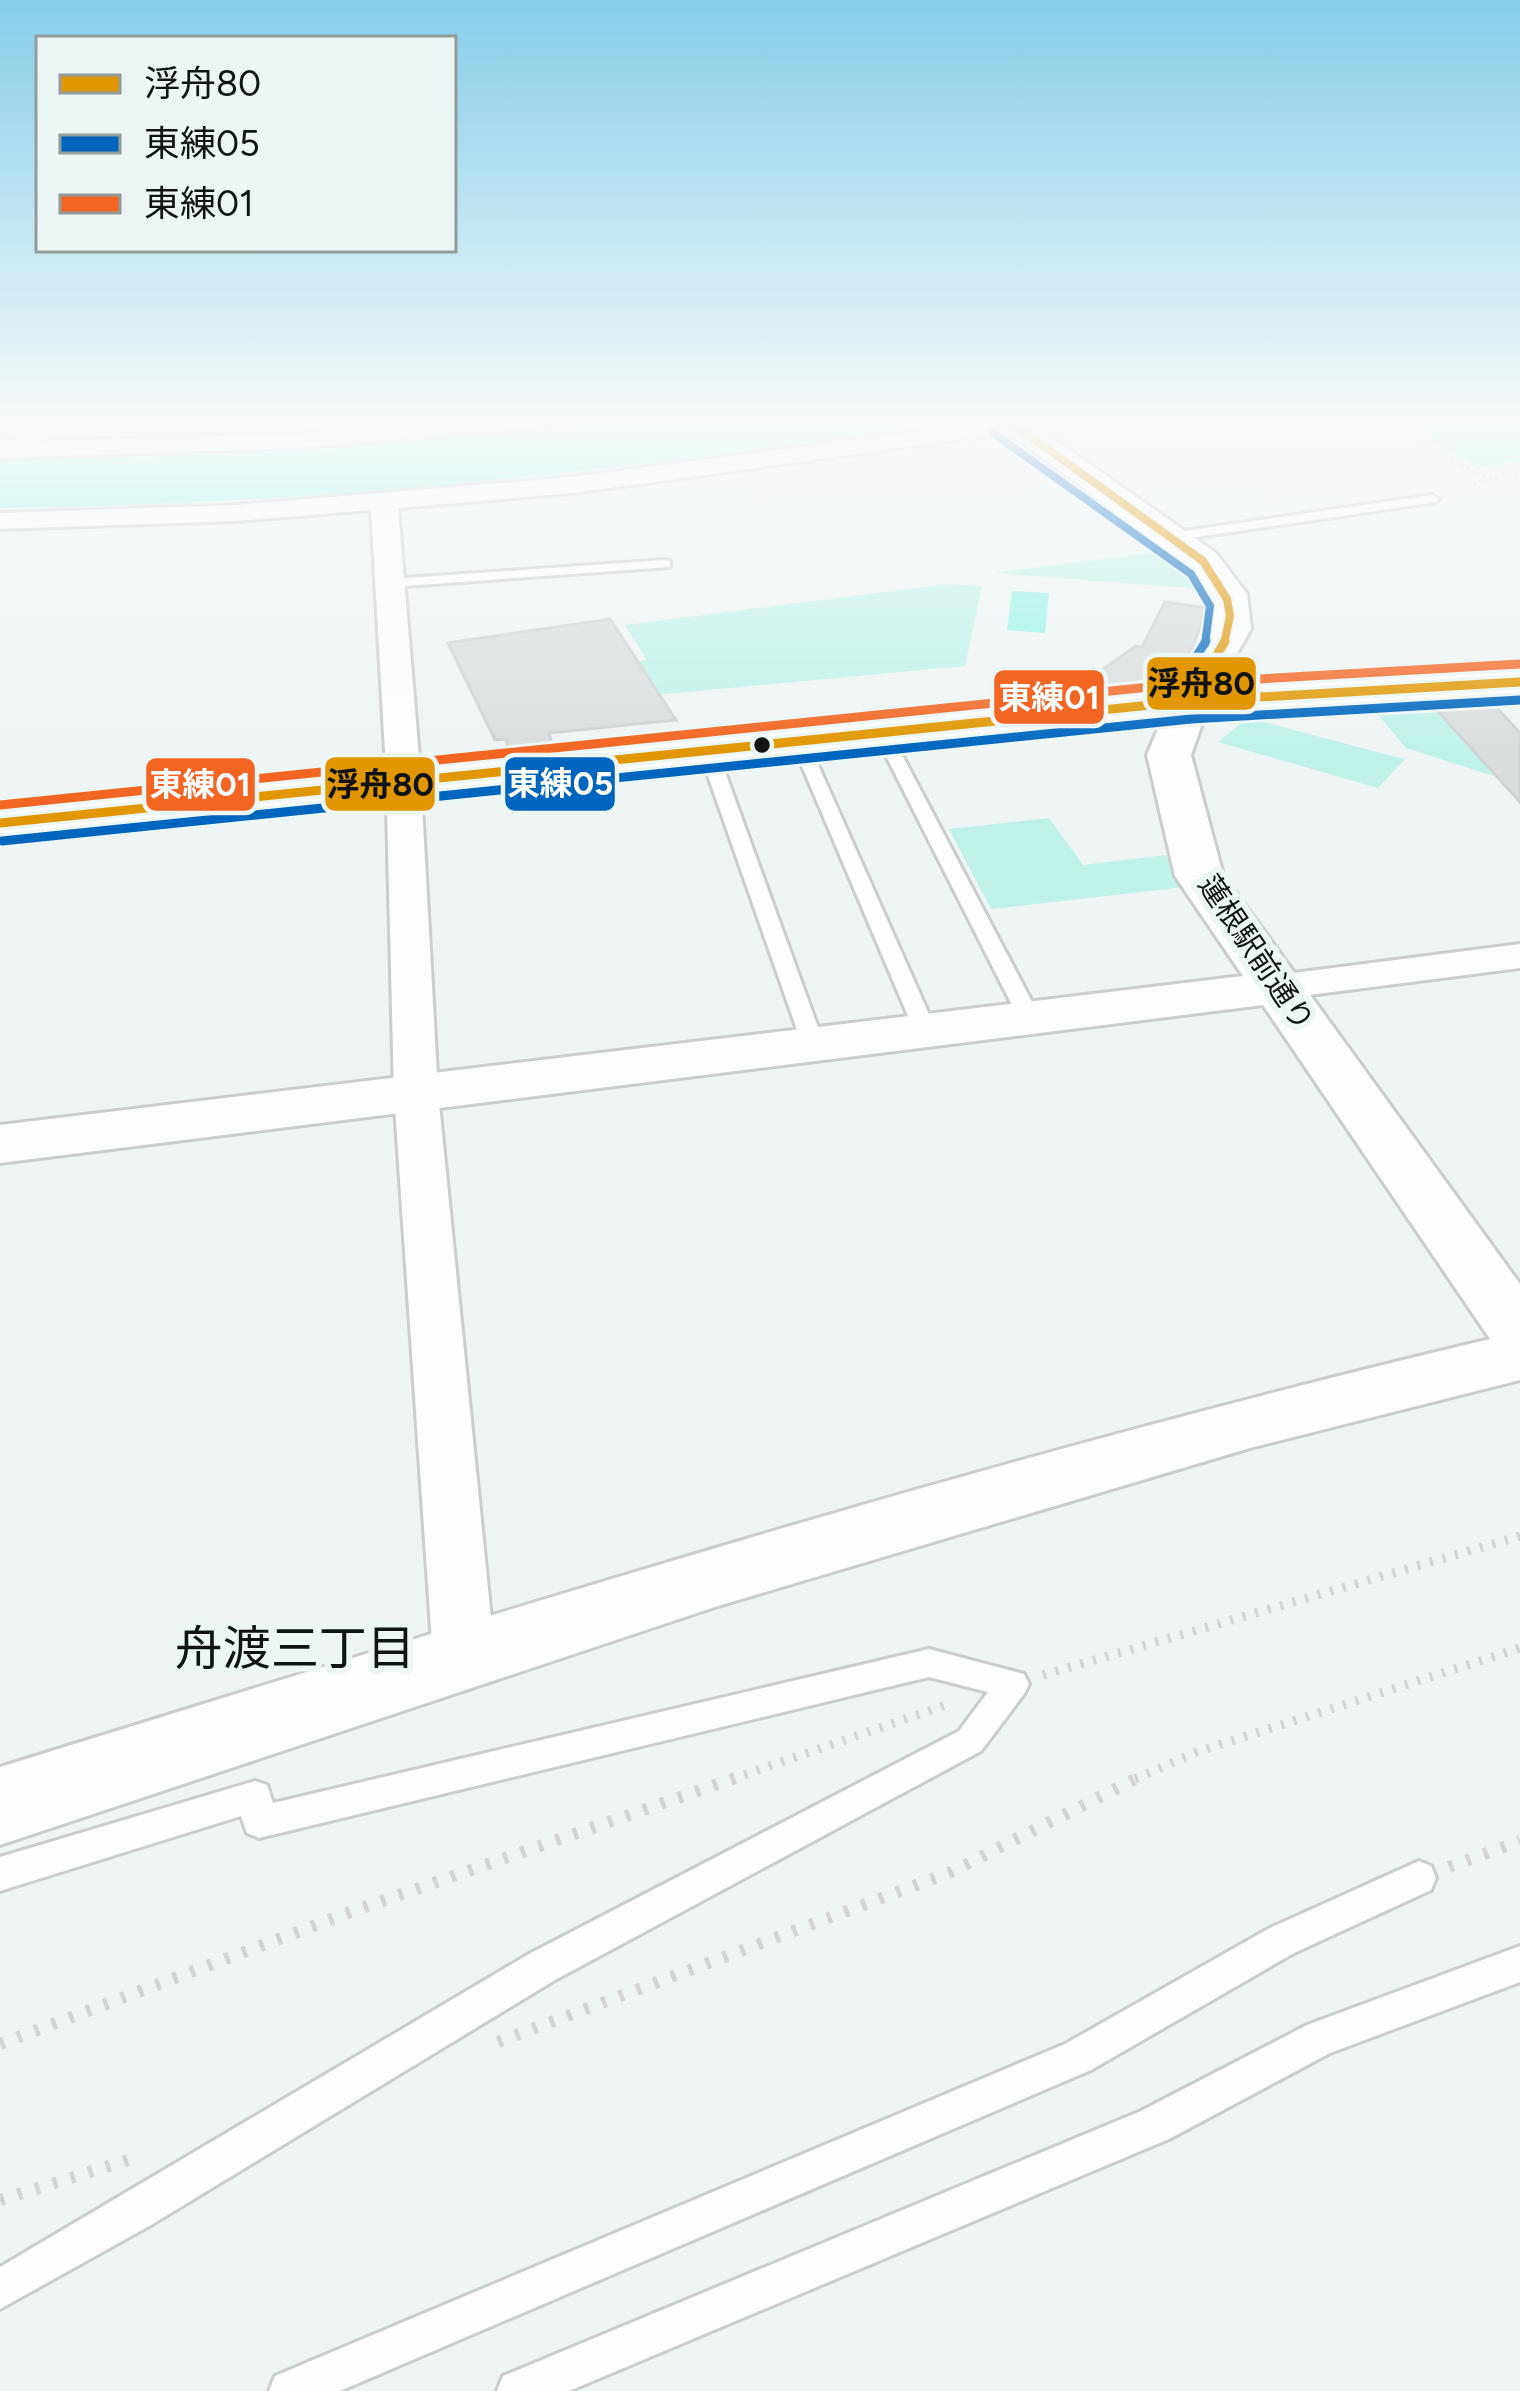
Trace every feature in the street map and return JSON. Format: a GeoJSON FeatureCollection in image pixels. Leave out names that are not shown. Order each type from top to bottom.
{"type":"FeatureCollection","features":[{"type":"Feature","properties":{"kind":"main road"},"geometry":{"type":"LineString","coordinates":[[0,823],[1190,700],[1520,682]]}},
{"type":"Feature","properties":{"kind":"street"},"geometry":{"type":"LineString","coordinates":[[386,530],[409,782],[416,1093],[464,1658]]}},
{"type":"Feature","properties":{"kind":"street","name":"蓮根駅前通り"},"geometry":{"type":"LineString","coordinates":[[1160,530],[1214,572],[1229,594],[1234,617],[1227,642],[1190,700],[1169,755],[1199,876],[1520,1332]]}},
{"type":"Feature","properties":{"kind":"street"},"geometry":{"type":"LineString","coordinates":[[0,1144],[1520,956]]}},
{"type":"Feature","properties":{"kind":"street"},"geometry":{"type":"LineString","coordinates":[[0,1806],[718,1575],[1250,1422],[1520,1356]]}},
{"type":"Feature","properties":{"kind":"lane"},"geometry":{"type":"LineString","coordinates":[[1170,537],[1221,530]]}},
{"type":"Feature","properties":{"kind":"lane"},"geometry":{"type":"LineString","coordinates":[[391,584],[665,564]]}},
{"type":"Feature","properties":{"kind":"lane"},"geometry":{"type":"LineString","coordinates":[[882,732],[1029,1017]]}},
{"type":"Feature","properties":{"kind":"lane"},"geometry":{"type":"LineString","coordinates":[[800,740],[926,1030]]}},
{"type":"Feature","properties":{"kind":"lane"},"geometry":{"type":"LineString","coordinates":[[707,750],[812,1044]]}},
{"type":"Feature","properties":{"kind":"lane"},"geometry":{"type":"LineString","coordinates":[[0,1874],[255,1796],[260,1822],[929,1663],[1013,1684],[970,1742],[544,1966],[313,2102],[139,2214],[0,2289]]}},
{"type":"Feature","properties":{"kind":"lane"},"geometry":{"type":"LineString","coordinates":[[290,2391],[1078,2057],[1281,1940],[1419,1878]]}},
{"type":"Feature","properties":{"kind":"lane"},"geometry":{"type":"LineString","coordinates":[[518,2391],[1155,2125],[1320,2038],[1520,1964]]}},
{"type":"Feature","properties":{"kind":"path"},"geometry":{"type":"LineString","coordinates":[[0,2044],[353,1911],[1013,1684],[1520,1536]]}},
{"type":"Feature","properties":{"kind":"path"},"geometry":{"type":"LineString","coordinates":[[490,2044],[951,1872],[1103,1792],[1197,1752],[1520,1648]]}},
{"type":"Feature","properties":{"kind":"path"},"geometry":{"type":"LineString","coordinates":[[1419,1878],[1520,1841]]}},
{"type":"Feature","properties":{"kind":"path"},"geometry":{"type":"LineString","coordinates":[[0,2200],[157,2151]]}},
{"type":"Feature","properties":{"kind":"shaded area"},"geometry":{"type":"Polygon","coordinates":[[[1167,551],[1187,567],[1201,589],[993,573],[1167,551]]]}},
{"type":"Feature","properties":{"kind":"shaded area"},"geometry":{"type":"Polygon","coordinates":[[[948,584],[982,586],[965,666],[557,704],[542,676],[647,660],[625,625],[948,584]]]}},
{"type":"Feature","properties":{"kind":"shaded area"},"geometry":{"type":"Polygon","coordinates":[[[1012,591],[1049,593],[1045,633],[1007,630],[1012,591]]]}},
{"type":"Feature","properties":{"kind":"shaded area"},"geometry":{"type":"Polygon","coordinates":[[[1429,702],[1497,777],[1406,748],[1371,706],[1429,702]]]}},
{"type":"Feature","properties":{"kind":"shaded area"},"geometry":{"type":"Polygon","coordinates":[[[1248,718],[1405,759],[1378,788],[1218,742],[1248,718]]]}},
{"type":"Feature","properties":{"kind":"shaded area"},"geometry":{"type":"Polygon","coordinates":[[[1049,818],[1083,865],[1166,855],[1184,887],[991,909],[949,829],[1049,818]]]}},
{"type":"Feature","properties":{"kind":"building"},"geometry":{"type":"Polygon","coordinates":[[[1165,602],[1207,608],[1186,666],[1168,677],[1066,695],[1136,646],[1142,647],[1165,602]]]}},
{"type":"Feature","properties":{"kind":"building"},"geometry":{"type":"Polygon","coordinates":[[[610,619],[676,720],[549,733],[552,744],[508,749],[506,739],[495,740],[448,643],[610,619]]]}},
{"type":"Feature","properties":{"kind":"building"},"geometry":{"type":"Polygon","coordinates":[[[1491,701],[1520,733],[1520,802],[1432,705],[1491,701]]]}},
{"type":"Feature","properties":{"kind":"transit line","name":"東練05"},"geometry":{"type":"LineString","coordinates":[[1129,530],[1191,574],[1210,606],[1209,634],[1175,691]]}},
{"type":"Feature","properties":{"kind":"transit line","name":"浮舟80"},"geometry":{"type":"LineString","coordinates":[[1159,530],[1203,561],[1227,599],[1228,632],[1190,701]]}},
{"type":"Feature","properties":{"kind":"transit line","name":"東練01"},"geometry":{"type":"LineString","coordinates":[[0,805],[1188,683],[1519,664]]}},
{"type":"Feature","properties":{"kind":"transit line","name":"浮舟80"},"geometry":{"type":"LineString","coordinates":[[0,823],[1190,701],[1520,682]]}},
{"type":"Feature","properties":{"kind":"transit line","name":"東練05"},"geometry":{"type":"LineString","coordinates":[[2,841],[1191,719],[1520,700]]}},
{"type":"Feature","properties":{"kind":"district","name":"舟渡三丁目"},"geometry":{"type":"Point","coordinates":[295,1648]}}]}
